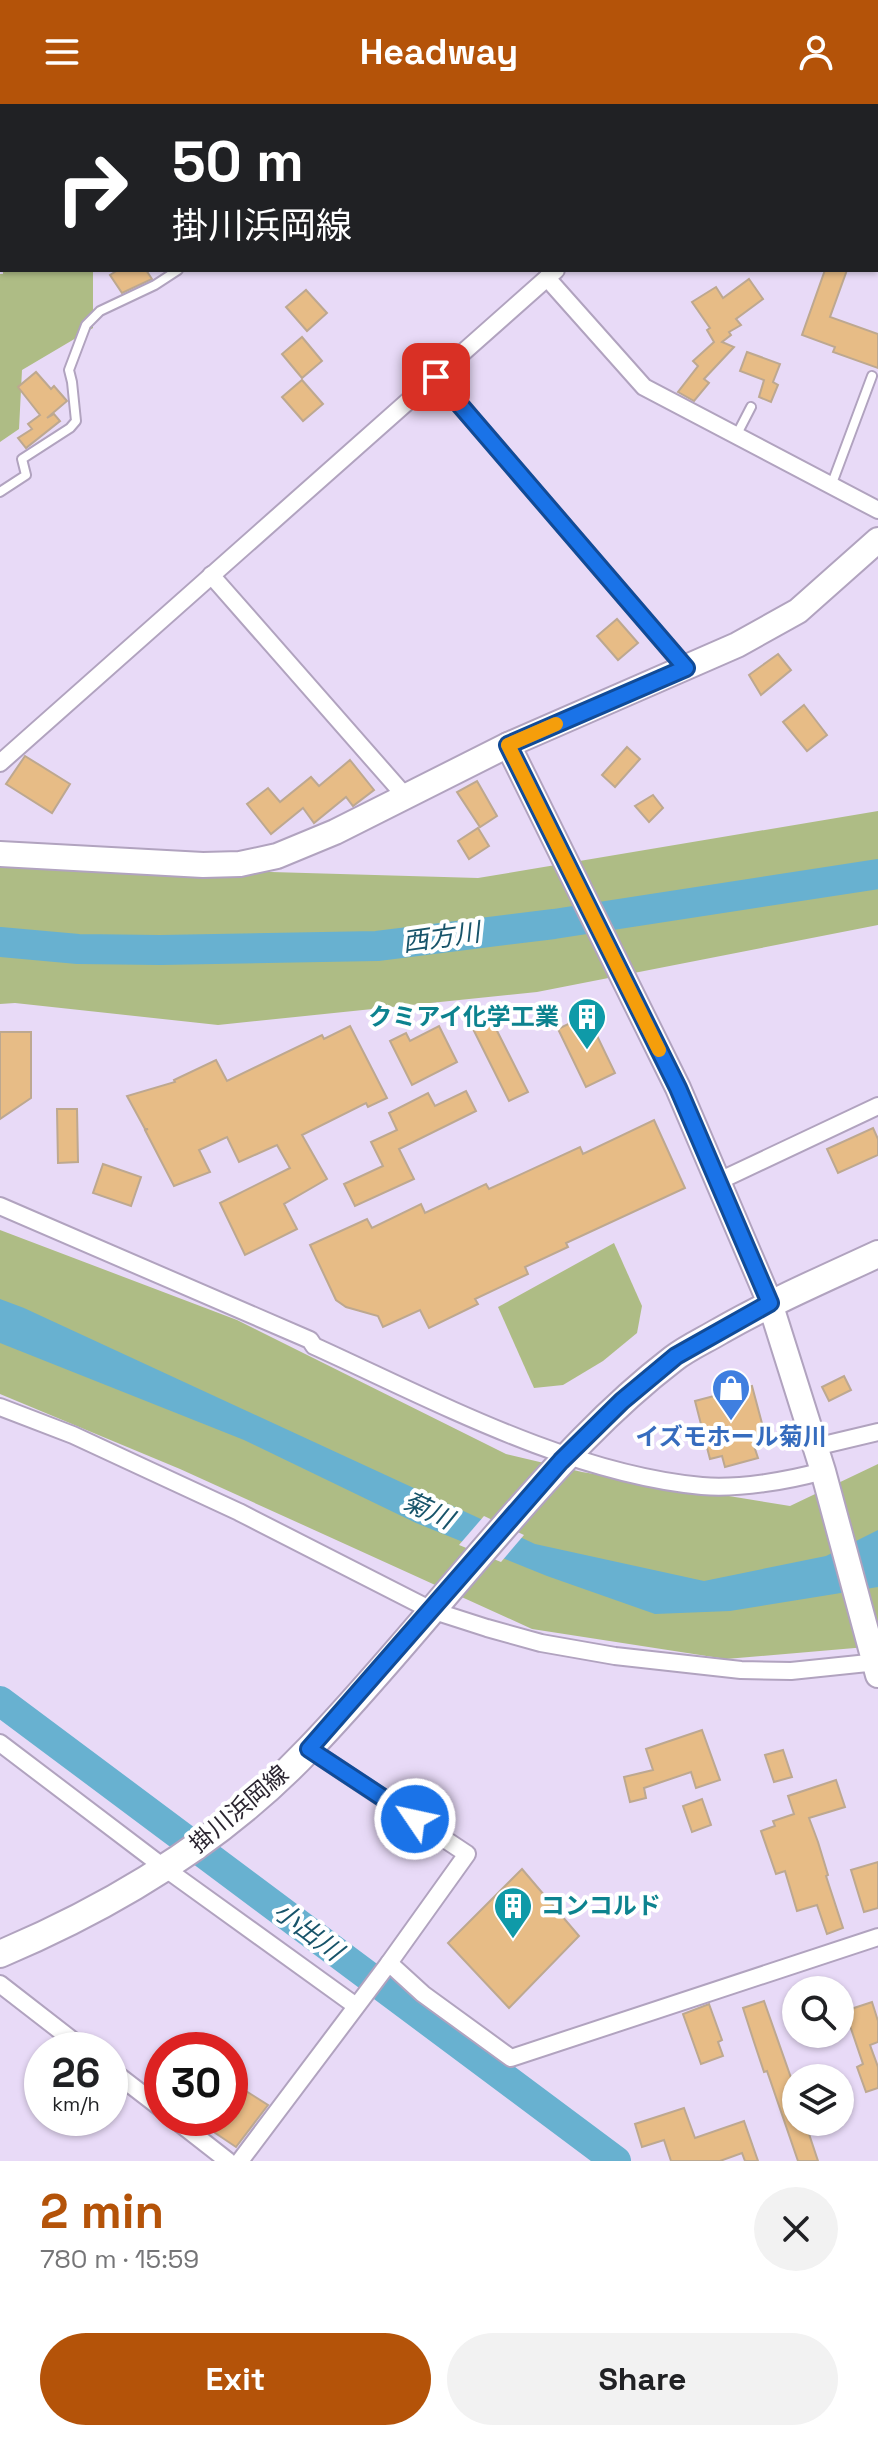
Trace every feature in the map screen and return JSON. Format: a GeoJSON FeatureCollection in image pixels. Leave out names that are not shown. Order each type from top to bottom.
{"type":"FeatureCollection","features":[{"type":"Feature","properties":{"kind":"main road","name":"掛川浜岡線"},"geometry":{"type":"LineString","coordinates":[[0,1954],[53,1931],[210,1839],[309,1749],[565,1458],[622,1401],[676,1356],[770,1303],[878,1254]]}},
{"type":"Feature","properties":{"kind":"street"},"geometry":{"type":"LineString","coordinates":[[0,763],[552,274],[644,387],[878,510]]}},
{"type":"Feature","properties":{"kind":"street"},"geometry":{"type":"LineString","coordinates":[[436,377],[686,668]]}},
{"type":"Feature","properties":{"kind":"street"},"geometry":{"type":"LineString","coordinates":[[0,854],[203,865],[240,864],[277,856],[335,832],[508,745],[737,645],[798,611],[878,540]]}},
{"type":"Feature","properties":{"kind":"street"},"geometry":{"type":"LineString","coordinates":[[211,575],[406,797]]}},
{"type":"Feature","properties":{"kind":"street"},"geometry":{"type":"LineString","coordinates":[[0,1407],[73,1435],[239,1512],[431,1610],[541,1643],[615,1656],[741,1670],[791,1671],[876,1664],[824,1477],[770,1303],[678,1088],[508,745]]}},
{"type":"Feature","properties":{"kind":"street"},"geometry":{"type":"LineString","coordinates":[[719,1181],[878,1106]]}},
{"type":"Feature","properties":{"kind":"street"},"geometry":{"type":"LineString","coordinates":[[0,1206],[310,1340],[314,1346],[565,1458],[647,1478],[706,1486],[824,1477]]}},
{"type":"Feature","properties":{"kind":"street"},"geometry":{"type":"LineString","coordinates":[[815,1447],[878,1432]]}},
{"type":"Feature","properties":{"kind":"street"},"geometry":{"type":"LineString","coordinates":[[0,1743],[170,1865],[356,2006]]}},
{"type":"Feature","properties":{"kind":"street"},"geometry":{"type":"LineString","coordinates":[[240,2161],[467,1854],[309,1749]]}},
{"type":"Feature","properties":{"kind":"street"},"geometry":{"type":"LineString","coordinates":[[389,1963],[423,1994],[511,2058],[878,1937]]}},
{"type":"Feature","properties":{"kind":"street"},"geometry":{"type":"LineString","coordinates":[[0,1984],[62,2032]]}},
{"type":"Feature","properties":{"kind":"street"},"geometry":{"type":"LineString","coordinates":[[128,2083],[144,2095]]}},
{"type":"Feature","properties":{"kind":"street"},"geometry":{"type":"LineString","coordinates":[[196,2136],[228,2161]]}},
{"type":"Feature","properties":{"kind":"lane"},"geometry":{"type":"LineString","coordinates":[[0,492],[26,475],[22,459],[76,421],[69,370],[86,325],[100,311],[175,272]]}},
{"type":"Feature","properties":{"kind":"lane"},"geometry":{"type":"LineString","coordinates":[[831,486],[872,376]]}},
{"type":"Feature","properties":{"kind":"lane"},"geometry":{"type":"LineString","coordinates":[[736,436],[751,407]]}},
{"type":"Feature","properties":{"kind":"green space"},"geometry":{"type":"Polygon","coordinates":[[[93,272],[93,328],[22,370],[19,429],[0,442],[0,274],[93,272]]]}},
{"type":"Feature","properties":{"kind":"green space"},"geometry":{"type":"Polygon","coordinates":[[[878,811],[878,925],[537,992],[218,1025],[15,1003],[0,1004],[0,864],[478,878],[878,811]]]}},
{"type":"Feature","properties":{"kind":"green space"},"geometry":{"type":"Polygon","coordinates":[[[0,1230],[237,1320],[506,1454],[582,1472],[790,1506],[878,1464],[878,1646],[726,1659],[532,1629],[180,1469],[0,1394],[0,1230]]]}},
{"type":"Feature","properties":{"kind":"green space"},"geometry":{"type":"Polygon","coordinates":[[[614,1243],[642,1306],[637,1333],[603,1361],[563,1385],[534,1388],[498,1307],[614,1243]]]}},
{"type":"Feature","properties":{"kind":"water","name":"菊川"},"geometry":{"type":"Polygon","coordinates":[[[0,1299],[535,1544],[704,1581],[826,1556],[878,1530],[878,1587],[730,1611],[655,1614],[547,1576],[416,1523],[244,1440],[0,1343],[0,1299]]]}},
{"type":"Feature","properties":{"kind":"pier"},"geometry":{"type":"Polygon","coordinates":[[[484,1516],[524,1535],[501,1562],[459,1545],[484,1516]]]}},
{"type":"Feature","properties":{"kind":"building"},"geometry":{"type":"Polygon","coordinates":[[[115,272],[147,272],[152,279],[122,293],[110,275],[115,272]]]}},
{"type":"Feature","properties":{"kind":"building"},"geometry":{"type":"Polygon","coordinates":[[[824,272],[846,272],[830,317],[878,334],[878,368],[833,352],[835,347],[802,335],[824,272]]]}},
{"type":"Feature","properties":{"kind":"building"},"geometry":{"type":"Polygon","coordinates":[[[749,279],[763,299],[736,319],[741,325],[729,332],[731,335],[722,342],[734,347],[704,379],[709,383],[694,401],[678,392],[698,366],[693,361],[714,342],[707,330],[710,328],[692,302],[716,287],[723,298],[749,279]]]}},
{"type":"Feature","properties":{"kind":"building"},"geometry":{"type":"Polygon","coordinates":[[[306,290],[327,313],[307,331],[286,307],[306,290]]]}},
{"type":"Feature","properties":{"kind":"building"},"geometry":{"type":"Polygon","coordinates":[[[302,337],[322,361],[302,378],[282,354],[302,337]]]}},
{"type":"Feature","properties":{"kind":"building"},"geometry":{"type":"Polygon","coordinates":[[[747,352],[780,364],[773,382],[778,385],[771,402],[759,397],[764,380],[740,371],[747,352]]]}},
{"type":"Feature","properties":{"kind":"building"},"geometry":{"type":"Polygon","coordinates":[[[36,372],[67,401],[47,418],[54,414],[60,421],[26,448],[18,438],[32,429],[28,424],[40,415],[18,387],[36,372]]]}},
{"type":"Feature","properties":{"kind":"building"},"geometry":{"type":"Polygon","coordinates":[[[302,380],[323,404],[303,421],[282,397],[302,380]]]}},
{"type":"Feature","properties":{"kind":"building"},"geometry":{"type":"Polygon","coordinates":[[[617,619],[638,643],[618,660],[597,636],[617,619]]]}},
{"type":"Feature","properties":{"kind":"building"},"geometry":{"type":"Polygon","coordinates":[[[778,654],[791,670],[761,695],[749,675],[778,654]]]}},
{"type":"Feature","properties":{"kind":"building"},"geometry":{"type":"Polygon","coordinates":[[[804,705],[827,735],[807,751],[783,722],[804,705]]]}},
{"type":"Feature","properties":{"kind":"building"},"geometry":{"type":"Polygon","coordinates":[[[627,747],[640,759],[615,787],[602,775],[627,747]]]}},
{"type":"Feature","properties":{"kind":"building"},"geometry":{"type":"Polygon","coordinates":[[[25,756],[70,784],[52,813],[6,784],[25,756]]]}},
{"type":"Feature","properties":{"kind":"building"},"geometry":{"type":"Polygon","coordinates":[[[350,760],[374,790],[353,806],[346,797],[314,823],[303,808],[271,834],[247,804],[268,788],[280,802],[311,777],[319,786],[350,760]]]}},
{"type":"Feature","properties":{"kind":"building"},"geometry":{"type":"Polygon","coordinates":[[[477,781],[497,816],[480,827],[457,792],[477,781]]]}},
{"type":"Feature","properties":{"kind":"building"},"geometry":{"type":"Polygon","coordinates":[[[653,795],[663,808],[649,822],[635,806],[653,795]]]}},
{"type":"Feature","properties":{"kind":"building"},"geometry":{"type":"Polygon","coordinates":[[[478,828],[489,846],[469,859],[458,841],[478,828]]]}},
{"type":"Feature","properties":{"kind":"building","name":"クミアイ化学工業"},"geometry":{"type":"Polygon","coordinates":[[[587,1015],[615,1073],[586,1087],[558,1029],[587,1015]]]}},
{"type":"Feature","properties":{"kind":"building"},"geometry":{"type":"Polygon","coordinates":[[[491,1019],[528,1092],[509,1101],[473,1029],[491,1019]]]}},
{"type":"Feature","properties":{"kind":"building"},"geometry":{"type":"Polygon","coordinates":[[[350,1026],[387,1098],[368,1107],[366,1103],[302,1135],[327,1179],[284,1204],[297,1229],[245,1255],[220,1203],[290,1168],[277,1145],[239,1162],[227,1137],[199,1150],[210,1172],[174,1186],[145,1130],[148,1129],[145,1129],[127,1096],[175,1082],[216,1060],[227,1081],[322,1035],[324,1039],[350,1026]]]}},
{"type":"Feature","properties":{"kind":"building"},"geometry":{"type":"Polygon","coordinates":[[[439,1026],[457,1062],[412,1085],[390,1041],[406,1033],[410,1041],[439,1026]]]}},
{"type":"Feature","properties":{"kind":"building"},"geometry":{"type":"Polygon","coordinates":[[[0,1032],[31,1032],[31,1098],[0,1119],[0,1032]]]}},
{"type":"Feature","properties":{"kind":"building"},"geometry":{"type":"Polygon","coordinates":[[[466,1091],[476,1111],[399,1149],[414,1179],[355,1206],[344,1184],[383,1166],[371,1142],[397,1130],[389,1113],[428,1093],[435,1106],[466,1091]]]}},
{"type":"Feature","properties":{"kind":"building"},"geometry":{"type":"Polygon","coordinates":[[[57,1109],[77,1109],[78,1162],[58,1163],[57,1109]]]}},
{"type":"Feature","properties":{"kind":"building"},"geometry":{"type":"Polygon","coordinates":[[[654,1120],[685,1188],[566,1243],[568,1247],[525,1267],[528,1274],[475,1299],[478,1304],[429,1328],[420,1310],[383,1327],[378,1316],[346,1307],[336,1300],[310,1245],[367,1219],[372,1228],[421,1204],[425,1213],[486,1184],[489,1189],[580,1147],[583,1154],[654,1120]]]}},
{"type":"Feature","properties":{"kind":"building"},"geometry":{"type":"Polygon","coordinates":[[[873,1128],[878,1139],[878,1155],[838,1173],[827,1149],[873,1128]]]}},
{"type":"Feature","properties":{"kind":"building"},"geometry":{"type":"Polygon","coordinates":[[[103,1164],[141,1177],[131,1206],[93,1193],[103,1164]]]}},
{"type":"Feature","properties":{"kind":"building"},"geometry":{"type":"Polygon","coordinates":[[[844,1376],[851,1390],[829,1401],[822,1387],[844,1376]]]}},
{"type":"Feature","properties":{"kind":"building","name":"イズモホール菊川"},"geometry":{"type":"Polygon","coordinates":[[[752,1386],[767,1442],[754,1446],[758,1458],[725,1467],[722,1456],[710,1459],[695,1401],[752,1386]]]}},
{"type":"Feature","properties":{"kind":"building"},"geometry":{"type":"Polygon","coordinates":[[[702,1730],[720,1780],[696,1788],[691,1772],[644,1788],[646,1798],[630,1802],[624,1777],[653,1770],[646,1749],[702,1730]]]}},
{"type":"Feature","properties":{"kind":"building"},"geometry":{"type":"Polygon","coordinates":[[[783,1750],[792,1777],[774,1782],[765,1755],[783,1750]]]}},
{"type":"Feature","properties":{"kind":"building"},"geometry":{"type":"Polygon","coordinates":[[[836,1780],[845,1807],[809,1818],[843,1928],[827,1934],[817,1905],[797,1911],[785,1871],[776,1874],[761,1831],[775,1826],[773,1821],[794,1814],[788,1796],[836,1780]]]}},
{"type":"Feature","properties":{"kind":"building"},"geometry":{"type":"Polygon","coordinates":[[[702,1799],[711,1825],[692,1832],[683,1806],[702,1799]]]}},
{"type":"Feature","properties":{"kind":"building"},"geometry":{"type":"Polygon","coordinates":[[[878,1862],[878,1908],[864,1912],[851,1870],[878,1862]]]}},
{"type":"Feature","properties":{"kind":"building","name":"コンコルド"},"geometry":{"type":"Polygon","coordinates":[[[522,1869],[579,1936],[509,2008],[448,1943],[522,1869]]]}},
{"type":"Feature","properties":{"kind":"building"},"geometry":{"type":"Polygon","coordinates":[[[764,2001],[786,2064],[782,2064],[782,2115],[767,2071],[764,2072],[743,2008],[764,2001]]]}},
{"type":"Feature","properties":{"kind":"building"},"geometry":{"type":"Polygon","coordinates":[[[872,2002],[878,2021],[878,2042],[870,2045],[878,2067],[878,2088],[866,2092],[857,2067],[863,2064],[854,2038],[854,2008],[872,2002]]]}},
{"type":"Feature","properties":{"kind":"building"},"geometry":{"type":"Polygon","coordinates":[[[709,2004],[722,2040],[718,2042],[723,2056],[701,2064],[683,2014],[709,2004]]]}},
{"type":"Feature","properties":{"kind":"building"},"geometry":{"type":"Polygon","coordinates":[[[248,2092],[268,2105],[248,2131],[248,2092]]]}},
{"type":"Feature","properties":{"kind":"building"},"geometry":{"type":"Polygon","coordinates":[[[684,2108],[695,2138],[744,2121],[758,2161],[745,2161],[742,2153],[720,2161],[671,2161],[664,2140],[642,2147],[635,2124],[684,2108]]]}},
{"type":"Feature","properties":{"kind":"building"},"geometry":{"type":"Polygon","coordinates":[[[220,2136],[244,2136],[236,2147],[220,2136]]]}},
{"type":"Feature","properties":{"kind":"building"},"geometry":{"type":"Polygon","coordinates":[[[789,2136],[810,2136],[818,2161],[798,2161],[789,2136]]]}},
{"type":"Feature","properties":{"kind":"waterway","name":"西方川"},"geometry":{"type":"LineString","coordinates":[[0,942],[78,949],[160,950],[377,946],[554,924],[878,874]]}},
{"type":"Feature","properties":{"kind":"waterway","name":"小出川"},"geometry":{"type":"LineString","coordinates":[[0,1701],[616,2161]]}},
{"type":"Feature","properties":{"kind":"slow traffic"},"geometry":{"type":"LineString","coordinates":[[556,724],[508,745],[659,1050]]}},
{"type":"Feature","properties":{"kind":"place","name":"クミアイ化学工業"},"geometry":{"type":"Point","coordinates":[587,1051]}},
{"type":"Feature","properties":{"kind":"place","name":"イズモホール菊川"},"geometry":{"type":"Point","coordinates":[731,1422]}},
{"type":"Feature","properties":{"kind":"place","name":"コンコルド"},"geometry":{"type":"Point","coordinates":[513,1940]}},
{"type":"Feature","properties":{"kind":"route"},"geometry":{"type":"LineString","coordinates":[[415,1819],[309,1749],[561,1461],[622,1401],[676,1356],[770,1303],[678,1088],[508,745],[686,668],[436,377]]}}]}
